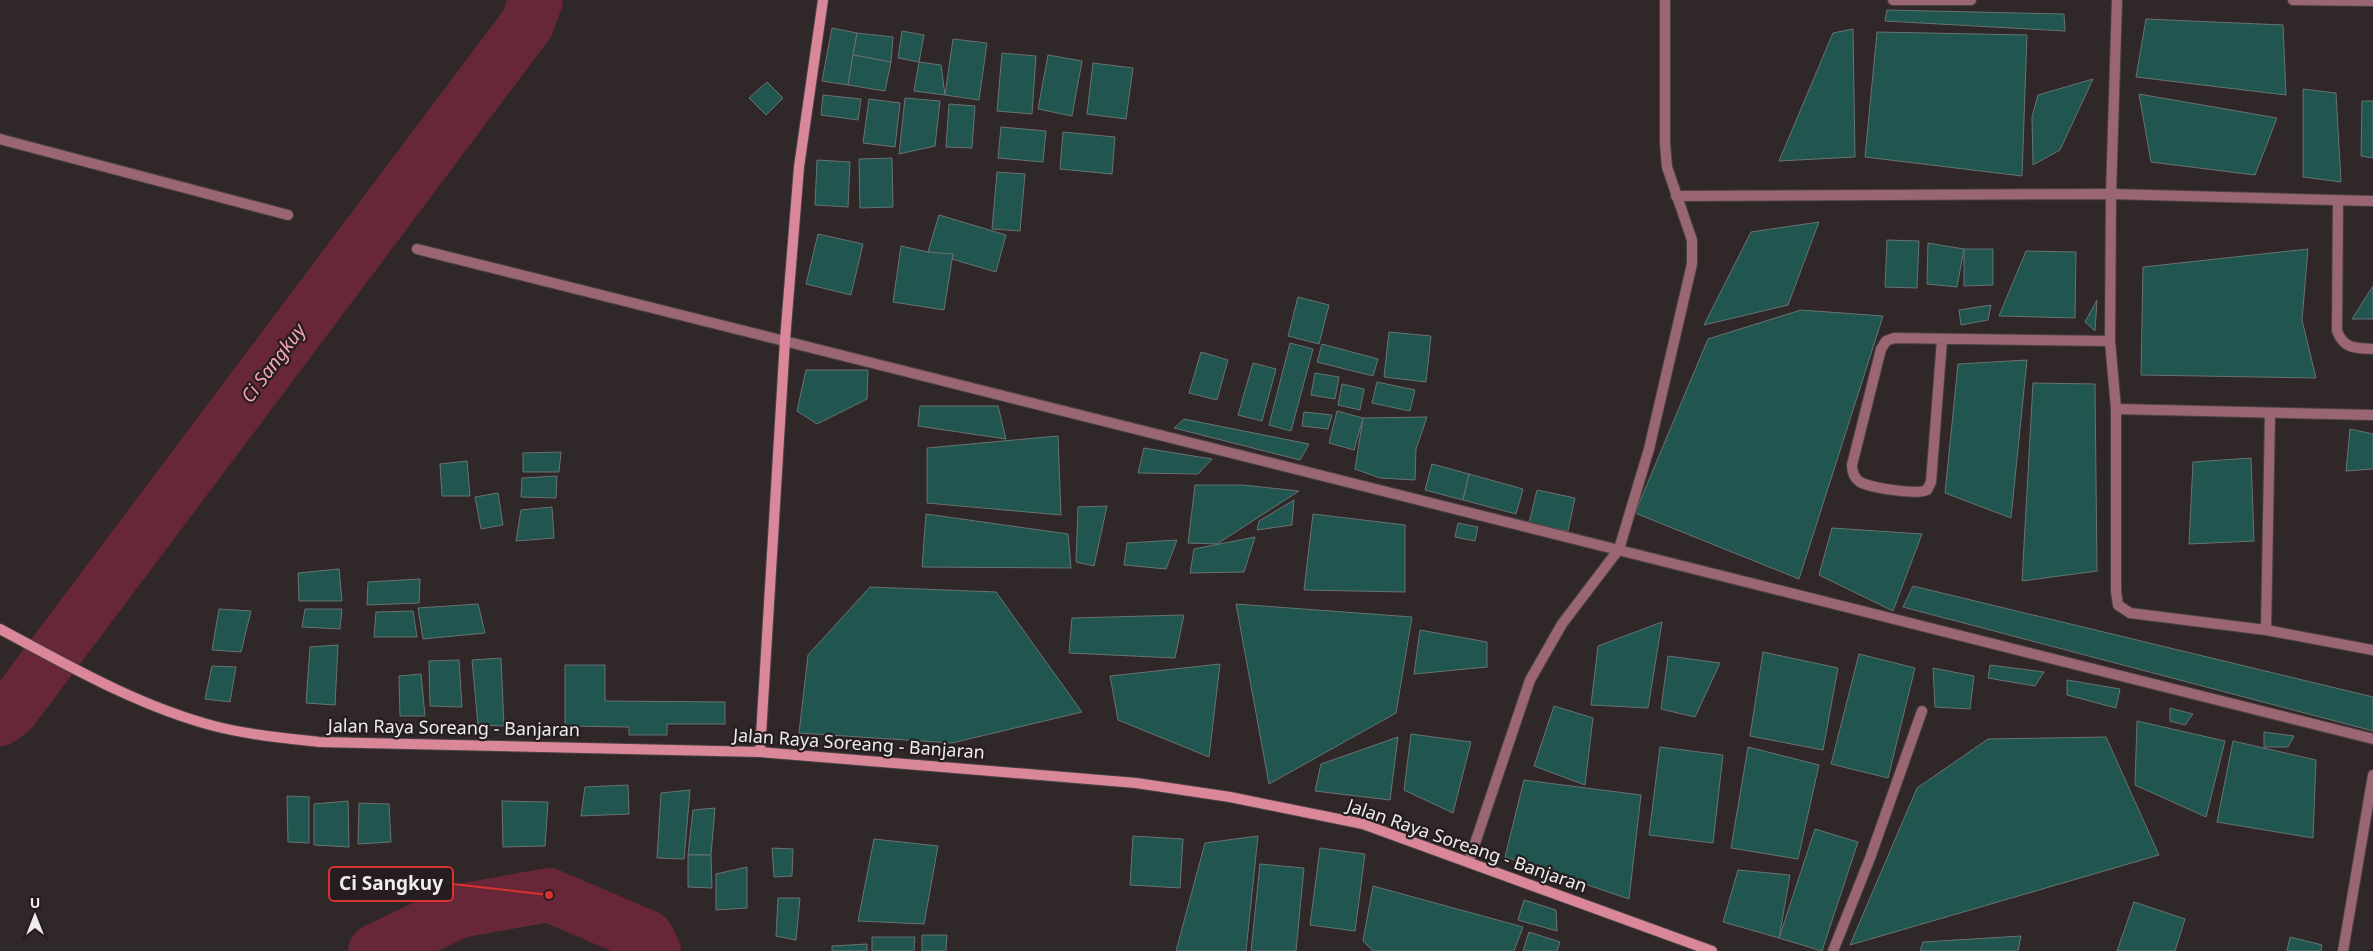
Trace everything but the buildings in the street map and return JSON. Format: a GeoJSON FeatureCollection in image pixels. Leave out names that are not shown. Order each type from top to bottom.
{"type":"FeatureCollection","features":[{"type":"Feature","properties":{"kind":"main road"},"geometry":{"type":"LineString","coordinates":[[760,752],[785,340],[799,167],[823,0]]}},
{"type":"Feature","properties":{"kind":"main road","name":"Jalan Raya Soreang - Banjaran"},"geometry":{"type":"LineString","coordinates":[[0,630],[117,691],[213,726],[268,737],[319,742],[760,752],[1136,783],[1230,797],[1363,824],[1712,951]]}},
{"type":"Feature","properties":{"kind":"street"},"geometry":{"type":"LineString","coordinates":[[1469,861],[1530,680],[1562,624],[1619,549],[1648,448],[1692,264],[1692,240],[1667,167],[1665,143],[1666,0]]}},
{"type":"Feature","properties":{"kind":"street"},"geometry":{"type":"LineString","coordinates":[[1893,0],[1971,0]]}},
{"type":"Feature","properties":{"kind":"street"},"geometry":{"type":"LineString","coordinates":[[2117,0],[2111,194],[2110,341],[2116,409],[2116,591],[2118,605],[2130,613],[2266,630],[2373,650]]}},
{"type":"Feature","properties":{"kind":"street"},"geometry":{"type":"LineString","coordinates":[[2293,0],[2373,1]]}},
{"type":"Feature","properties":{"kind":"street"},"geometry":{"type":"LineString","coordinates":[[0,139],[288,215]]}},
{"type":"Feature","properties":{"kind":"street"},"geometry":{"type":"LineString","coordinates":[[1676,196],[2111,194],[2373,201]]}},
{"type":"Feature","properties":{"kind":"street"},"geometry":{"type":"LineString","coordinates":[[2338,200],[2337,331],[2341,341],[2350,348],[2373,349]]}},
{"type":"Feature","properties":{"kind":"street"},"geometry":{"type":"LineString","coordinates":[[417,249],[1619,549],[2080,667],[2373,738]]}},
{"type":"Feature","properties":{"kind":"street"},"geometry":{"type":"LineString","coordinates":[[1942,340],[1931,482],[1928,490],[1914,494],[1861,482],[1853,473],[1852,465],[1881,349],[1886,341],[1894,338],[2110,341]]}},
{"type":"Feature","properties":{"kind":"street"},"geometry":{"type":"LineString","coordinates":[[2116,409],[2373,415]]}},
{"type":"Feature","properties":{"kind":"street"},"geometry":{"type":"LineString","coordinates":[[2266,630],[2270,413]]}},
{"type":"Feature","properties":{"kind":"street"},"geometry":{"type":"LineString","coordinates":[[1834,951],[1870,858],[1922,711]]}},
{"type":"Feature","properties":{"kind":"street"},"geometry":{"type":"LineString","coordinates":[[2343,951],[2373,775]]}},
{"type":"Feature","properties":{"kind":"waterway","name":"Ci Sangkuy"},"geometry":{"type":"LineString","coordinates":[[0,719],[11,711],[527,24],[536,0]]}},
{"type":"Feature","properties":{"kind":"waterway","name":"Ci Sangkuy"},"geometry":{"type":"LineString","coordinates":[[375,951],[459,911],[549,895],[647,937],[654,951]]}},
{"type":"Feature","properties":{"kind":"place","name":"Ci Sangkuy"},"geometry":{"type":"Point","coordinates":[549,895]}}]}
